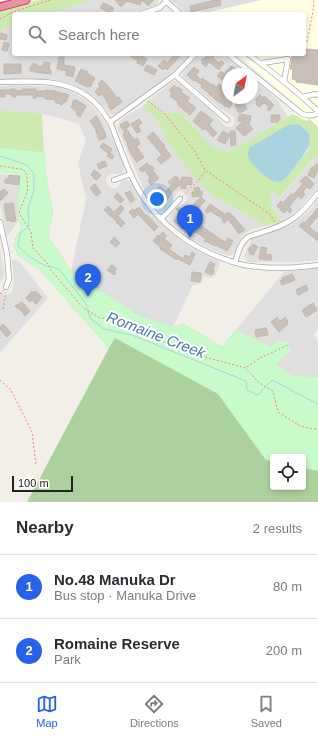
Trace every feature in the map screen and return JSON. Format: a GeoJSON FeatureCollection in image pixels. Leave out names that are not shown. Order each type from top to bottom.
{"type":"FeatureCollection","features":[{"type":"Feature","properties":{"kind":"highway"},"geometry":{"type":"LineString","coordinates":[[0,7],[26,0]]}},
{"type":"Feature","properties":{"kind":"street"},"geometry":{"type":"LineString","coordinates":[[147,12],[159,8],[166,1],[178,12]]}},
{"type":"Feature","properties":{"kind":"street"},"geometry":{"type":"LineString","coordinates":[[110,122],[176,75],[193,56]]}},
{"type":"Feature","properties":{"kind":"street"},"geometry":{"type":"LineString","coordinates":[[230,56],[293,108],[307,116],[316,114],[318,111],[303,97],[262,63],[251,56]]}},
{"type":"Feature","properties":{"kind":"street"},"geometry":{"type":"LineString","coordinates":[[262,63],[288,59],[284,82]]}},
{"type":"Feature","properties":{"kind":"street"},"geometry":{"type":"LineString","coordinates":[[176,75],[227,120]]}},
{"type":"Feature","properties":{"kind":"street"},"geometry":{"type":"LineString","coordinates":[[0,82],[52,82],[75,89],[98,106],[110,122],[131,174],[147,202],[161,219],[191,243],[218,257],[250,266],[267,267],[318,265]]}},
{"type":"Feature","properties":{"kind":"street"},"geometry":{"type":"LineString","coordinates":[[303,97],[316,94],[318,95]]}},
{"type":"Feature","properties":{"kind":"street"},"geometry":{"type":"LineString","coordinates":[[114,180],[131,174]]}},
{"type":"Feature","properties":{"kind":"street"},"geometry":{"type":"LineString","coordinates":[[235,262],[241,245],[248,237],[278,227],[295,218],[305,209],[318,193]]}},
{"type":"Feature","properties":{"kind":"street"},"geometry":{"type":"LineString","coordinates":[[161,219],[180,200]]}},
{"type":"Feature","properties":{"kind":"street"},"geometry":{"type":"LineString","coordinates":[[0,222],[9,278],[6,287]]}},
{"type":"Feature","properties":{"kind":"path"},"geometry":{"type":"LineString","coordinates":[[13,12],[51,0]]}},
{"type":"Feature","properties":{"kind":"path"},"geometry":{"type":"LineString","coordinates":[[306,42],[314,0]]}},
{"type":"Feature","properties":{"kind":"path"},"geometry":{"type":"LineString","coordinates":[[0,19],[12,13]]}},
{"type":"Feature","properties":{"kind":"path"},"geometry":{"type":"LineString","coordinates":[[144,98],[164,113],[194,150],[205,170],[271,216],[278,227]]}},
{"type":"Feature","properties":{"kind":"path"},"geometry":{"type":"LineString","coordinates":[[0,166],[21,169],[26,172],[27,193],[19,213],[31,232],[33,248],[83,308],[100,318],[128,321],[172,346],[246,368],[258,382],[273,391],[278,412],[300,426],[318,429]]}},
{"type":"Feature","properties":{"kind":"path"},"geometry":{"type":"LineString","coordinates":[[180,200],[198,181],[205,170]]}},
{"type":"Feature","properties":{"kind":"path"},"geometry":{"type":"LineString","coordinates":[[0,294],[6,287]]}},
{"type":"Feature","properties":{"kind":"path"},"geometry":{"type":"LineString","coordinates":[[3,309],[6,287]]}},
{"type":"Feature","properties":{"kind":"path"},"geometry":{"type":"LineString","coordinates":[[246,368],[260,358],[288,345]]}},
{"type":"Feature","properties":{"kind":"path"},"geometry":{"type":"LineString","coordinates":[[0,380],[11,390],[32,432],[36,465]]}},
{"type":"Feature","properties":{"kind":"shaded area"},"geometry":{"type":"Polygon","coordinates":[[[93,0],[158,0],[156,6],[136,12],[54,12],[93,0]]]}},
{"type":"Feature","properties":{"kind":"shaded area"},"geometry":{"type":"Polygon","coordinates":[[[171,0],[262,0],[210,12],[184,12],[171,0]]]}},
{"type":"Feature","properties":{"kind":"shaded area"},"geometry":{"type":"Polygon","coordinates":[[[262,0],[318,0],[318,127],[310,120],[306,121],[293,114],[300,108],[258,72],[258,68],[254,68],[240,56],[306,56],[306,12],[210,12],[262,0]]]}},
{"type":"Feature","properties":{"kind":"shaded area"},"geometry":{"type":"Polygon","coordinates":[[[12,25],[12,56],[189,56],[169,76],[117,114],[113,115],[109,113],[91,95],[72,84],[53,79],[0,79],[0,31],[12,25]]]}},
{"type":"Feature","properties":{"kind":"shaded area"},"geometry":{"type":"Polygon","coordinates":[[[197,56],[224,56],[240,68],[222,68],[222,104],[258,104],[258,83],[278,100],[288,117],[227,152],[212,146],[180,112],[163,113],[148,101],[172,82],[177,81],[217,116],[226,127],[232,127],[234,118],[232,115],[222,110],[182,76],[183,72],[197,56]]]}},
{"type":"Feature","properties":{"kind":"shaded area"},"geometry":{"type":"Polygon","coordinates":[[[21,85],[58,87],[70,91],[85,99],[96,110],[106,124],[124,165],[122,173],[111,174],[107,177],[106,182],[108,185],[111,188],[117,188],[122,181],[130,181],[147,209],[163,226],[180,240],[199,252],[220,262],[216,275],[210,278],[204,276],[202,283],[193,285],[173,327],[138,315],[71,271],[86,199],[78,163],[86,140],[79,124],[42,114],[0,110],[0,86],[21,85]]]}},
{"type":"Feature","properties":{"kind":"shaded area"},"geometry":{"type":"Polygon","coordinates":[[[142,107],[155,117],[169,145],[214,196],[266,226],[252,229],[242,236],[235,252],[232,255],[228,256],[208,248],[192,239],[170,221],[169,217],[171,214],[178,206],[184,204],[186,201],[187,197],[185,193],[181,191],[178,192],[173,203],[168,208],[163,211],[159,211],[145,192],[117,127],[120,121],[126,116],[142,107]]]}},
{"type":"Feature","properties":{"kind":"shaded area"},"geometry":{"type":"Polygon","coordinates":[[[318,154],[318,187],[297,211],[281,222],[271,204],[269,190],[280,198],[318,154]]]}},
{"type":"Feature","properties":{"kind":"shaded area"},"geometry":{"type":"Polygon","coordinates":[[[0,174],[23,176],[20,218],[7,237],[0,206],[0,174]]]}},
{"type":"Feature","properties":{"kind":"shaded area"},"geometry":{"type":"Polygon","coordinates":[[[318,199],[318,260],[300,262],[248,262],[244,257],[251,239],[291,225],[310,210],[318,199]]]}},
{"type":"Feature","properties":{"kind":"shaded area"},"geometry":{"type":"Polygon","coordinates":[[[0,247],[4,276],[0,283],[0,247]]]}},
{"type":"Feature","properties":{"kind":"shaded area"},"geometry":{"type":"Polygon","coordinates":[[[12,259],[19,261],[48,298],[0,353],[0,291],[7,295],[12,292],[14,282],[12,259]]]}},
{"type":"Feature","properties":{"kind":"shaded area"},"geometry":{"type":"Polygon","coordinates":[[[318,268],[318,328],[314,335],[318,341],[318,377],[291,375],[275,364],[291,350],[278,341],[271,347],[236,330],[284,272],[318,268]]]}},
{"type":"Feature","properties":{"kind":"green space"},"geometry":{"type":"Polygon","coordinates":[[[40,0],[93,0],[54,12],[12,12],[12,25],[0,31],[0,11],[40,0]]]}},
{"type":"Feature","properties":{"kind":"green space"},"geometry":{"type":"Polygon","coordinates":[[[148,101],[163,113],[180,112],[212,146],[227,152],[293,114],[306,121],[310,119],[318,127],[318,154],[279,198],[270,190],[271,204],[281,222],[266,226],[214,196],[198,181],[169,145],[155,117],[142,107],[148,101]],[[298,124],[288,125],[281,181],[308,151],[305,128],[298,124]]]}},
{"type":"Feature","properties":{"kind":"green space"},"geometry":{"type":"Polygon","coordinates":[[[0,110],[42,114],[44,152],[0,148],[0,110]]]}},
{"type":"Feature","properties":{"kind":"green space"},"geometry":{"type":"Polygon","coordinates":[[[0,148],[44,152],[46,176],[53,212],[48,236],[71,271],[138,315],[173,327],[184,324],[222,347],[236,330],[284,356],[275,364],[291,375],[318,377],[318,502],[27,502],[109,348],[41,271],[18,255],[14,246],[16,237],[21,228],[17,213],[20,174],[0,172],[0,148]]]}},
{"type":"Feature","properties":{"kind":"green space"},"geometry":{"type":"Polygon","coordinates":[[[0,148],[44,152],[46,176],[53,212],[48,236],[71,271],[138,315],[173,327],[184,324],[222,347],[236,330],[271,347],[278,341],[286,341],[291,350],[276,364],[291,375],[318,377],[318,471],[306,469],[306,454],[270,454],[270,461],[266,460],[218,394],[115,338],[109,348],[41,271],[18,255],[14,246],[16,237],[21,228],[17,213],[20,174],[0,172],[0,148]]]}},
{"type":"Feature","properties":{"kind":"water"},"geometry":{"type":"Polygon","coordinates":[[[298,124],[308,133],[310,142],[308,148],[286,178],[277,182],[270,180],[250,162],[248,155],[250,147],[288,125],[298,124]]]}},
{"type":"Feature","properties":{"kind":"building"},"geometry":{"type":"Polygon","coordinates":[[[115,0],[142,0],[140,5],[127,1],[121,7],[115,0]]]}},
{"type":"Feature","properties":{"kind":"building"},"geometry":{"type":"Polygon","coordinates":[[[142,0],[154,0],[148,6],[142,0]]]}},
{"type":"Feature","properties":{"kind":"building"},"geometry":{"type":"Polygon","coordinates":[[[220,0],[221,5],[191,12],[190,6],[220,0]]]}},
{"type":"Feature","properties":{"kind":"building"},"geometry":{"type":"Polygon","coordinates":[[[103,3],[114,8],[112,12],[109,12],[100,8],[103,3]]]}},
{"type":"Feature","properties":{"kind":"building"},"geometry":{"type":"Polygon","coordinates":[[[0,33],[7,35],[6,40],[0,39],[0,33]]]}},
{"type":"Feature","properties":{"kind":"building"},"geometry":{"type":"Polygon","coordinates":[[[4,42],[9,44],[7,51],[2,50],[4,42]]]}},
{"type":"Feature","properties":{"kind":"building"},"geometry":{"type":"Polygon","coordinates":[[[306,49],[318,50],[318,85],[296,82],[296,80],[292,79],[293,69],[290,69],[292,56],[306,56],[306,49]]]}},
{"type":"Feature","properties":{"kind":"building"},"geometry":{"type":"Polygon","coordinates":[[[129,56],[142,56],[147,59],[143,66],[137,63],[138,61],[129,56]]]}},
{"type":"Feature","properties":{"kind":"building"},"geometry":{"type":"Polygon","coordinates":[[[173,56],[180,56],[167,70],[165,68],[163,70],[158,66],[164,60],[167,63],[173,56]]]}},
{"type":"Feature","properties":{"kind":"building"},"geometry":{"type":"Polygon","coordinates":[[[206,56],[214,56],[213,58],[219,63],[221,61],[224,63],[219,70],[209,62],[206,67],[202,64],[203,62],[201,60],[203,58],[204,59],[206,56]]]}},
{"type":"Feature","properties":{"kind":"building"},"geometry":{"type":"Polygon","coordinates":[[[59,57],[64,57],[64,65],[75,67],[73,77],[66,75],[67,71],[57,69],[59,57]]]}},
{"type":"Feature","properties":{"kind":"building"},"geometry":{"type":"Polygon","coordinates":[[[44,62],[50,63],[49,70],[51,70],[51,74],[30,71],[32,64],[43,66],[44,62]]]}},
{"type":"Feature","properties":{"kind":"building"},"geometry":{"type":"Polygon","coordinates":[[[4,64],[21,64],[21,73],[4,74],[4,64]]]}},
{"type":"Feature","properties":{"kind":"building"},"geometry":{"type":"Polygon","coordinates":[[[147,65],[157,70],[154,75],[144,70],[147,65]]]}},
{"type":"Feature","properties":{"kind":"building"},"geometry":{"type":"Polygon","coordinates":[[[194,67],[199,71],[196,75],[201,80],[202,78],[216,87],[219,84],[222,87],[222,104],[201,87],[202,85],[187,75],[194,67]]]}},
{"type":"Feature","properties":{"kind":"building"},"geometry":{"type":"Polygon","coordinates":[[[81,69],[88,72],[87,73],[95,78],[90,87],[75,81],[81,69]]]}},
{"type":"Feature","properties":{"kind":"building"},"geometry":{"type":"Polygon","coordinates":[[[221,71],[222,72],[222,80],[217,76],[221,71]]]}},
{"type":"Feature","properties":{"kind":"building"},"geometry":{"type":"Polygon","coordinates":[[[102,80],[122,102],[111,110],[102,94],[99,96],[95,92],[100,86],[98,84],[102,80]]]}},
{"type":"Feature","properties":{"kind":"building"},"geometry":{"type":"Polygon","coordinates":[[[174,85],[190,98],[187,101],[196,108],[190,115],[170,96],[172,93],[169,91],[174,85]]]}},
{"type":"Feature","properties":{"kind":"building"},"geometry":{"type":"Polygon","coordinates":[[[11,89],[22,91],[22,89],[36,89],[36,91],[56,91],[69,95],[66,102],[62,105],[55,102],[56,100],[45,99],[45,97],[36,96],[36,98],[33,98],[33,95],[16,95],[16,97],[12,97],[11,94],[5,94],[5,97],[0,97],[0,90],[11,89]]]}},
{"type":"Feature","properties":{"kind":"building"},"geometry":{"type":"Polygon","coordinates":[[[260,95],[263,98],[264,96],[274,105],[269,111],[267,109],[269,107],[264,103],[259,107],[256,104],[258,104],[258,97],[260,95]]]}},
{"type":"Feature","properties":{"kind":"building"},"geometry":{"type":"Polygon","coordinates":[[[74,100],[86,106],[80,117],[71,107],[74,100]]]}},
{"type":"Feature","properties":{"kind":"building"},"geometry":{"type":"Polygon","coordinates":[[[222,104],[232,104],[229,108],[226,106],[225,107],[222,104]]]}},
{"type":"Feature","properties":{"kind":"building"},"geometry":{"type":"Polygon","coordinates":[[[244,104],[247,109],[239,113],[235,105],[244,104]]]}},
{"type":"Feature","properties":{"kind":"building"},"geometry":{"type":"Polygon","coordinates":[[[201,111],[213,120],[209,125],[217,133],[213,137],[205,128],[203,130],[193,121],[201,111]]]}},
{"type":"Feature","properties":{"kind":"building"},"geometry":{"type":"Polygon","coordinates":[[[240,114],[251,116],[249,125],[253,129],[244,136],[236,128],[243,122],[238,121],[240,114]]]}},
{"type":"Feature","properties":{"kind":"building"},"geometry":{"type":"Polygon","coordinates":[[[271,115],[280,115],[280,120],[278,120],[278,122],[271,122],[271,115]]]}},
{"type":"Feature","properties":{"kind":"building"},"geometry":{"type":"Polygon","coordinates":[[[96,116],[106,138],[99,140],[95,128],[90,121],[96,116]]]}},
{"type":"Feature","properties":{"kind":"building"},"geometry":{"type":"Polygon","coordinates":[[[139,119],[142,123],[138,126],[141,131],[137,133],[131,124],[139,119]]]}},
{"type":"Feature","properties":{"kind":"building"},"geometry":{"type":"Polygon","coordinates":[[[127,121],[130,126],[126,128],[134,140],[137,138],[140,144],[136,146],[144,157],[137,162],[131,154],[123,134],[125,133],[120,125],[127,121]]]}},
{"type":"Feature","properties":{"kind":"building"},"geometry":{"type":"Polygon","coordinates":[[[223,131],[230,135],[225,144],[217,140],[223,131]]]}},
{"type":"Feature","properties":{"kind":"building"},"geometry":{"type":"Polygon","coordinates":[[[230,131],[235,131],[236,145],[231,146],[230,131]]]}},
{"type":"Feature","properties":{"kind":"building"},"geometry":{"type":"Polygon","coordinates":[[[153,132],[171,156],[161,164],[157,159],[162,155],[147,137],[153,132]]]}},
{"type":"Feature","properties":{"kind":"building"},"geometry":{"type":"Polygon","coordinates":[[[103,143],[112,149],[110,153],[114,156],[112,159],[107,156],[108,153],[100,147],[103,143]]]}},
{"type":"Feature","properties":{"kind":"building"},"geometry":{"type":"Polygon","coordinates":[[[105,161],[107,166],[99,169],[97,164],[105,161]]]}},
{"type":"Feature","properties":{"kind":"building"},"geometry":{"type":"Polygon","coordinates":[[[147,163],[151,167],[152,166],[154,169],[152,170],[159,178],[151,185],[148,180],[150,178],[145,170],[142,172],[139,169],[147,163]]]}},
{"type":"Feature","properties":{"kind":"building"},"geometry":{"type":"Polygon","coordinates":[[[318,163],[318,170],[314,178],[308,175],[312,167],[318,163]]]}},
{"type":"Feature","properties":{"kind":"building"},"geometry":{"type":"Polygon","coordinates":[[[94,170],[101,175],[97,180],[91,175],[94,170]]]}},
{"type":"Feature","properties":{"kind":"building"},"geometry":{"type":"Polygon","coordinates":[[[9,175],[20,176],[19,185],[5,183],[5,179],[8,179],[9,175]]]}},
{"type":"Feature","properties":{"kind":"building"},"geometry":{"type":"Polygon","coordinates":[[[176,176],[181,182],[182,177],[192,178],[192,185],[186,184],[186,189],[181,188],[181,184],[173,191],[164,207],[160,205],[163,202],[156,195],[156,189],[160,186],[166,192],[171,185],[168,182],[176,176]]]}},
{"type":"Feature","properties":{"kind":"building"},"geometry":{"type":"Polygon","coordinates":[[[306,176],[314,184],[310,189],[307,187],[303,192],[305,194],[301,199],[298,196],[289,207],[292,210],[290,213],[287,210],[284,213],[277,206],[281,201],[283,203],[291,194],[293,195],[303,184],[300,181],[306,176]]]}},
{"type":"Feature","properties":{"kind":"building"},"geometry":{"type":"Polygon","coordinates":[[[95,184],[101,193],[96,196],[90,188],[95,184]]]}},
{"type":"Feature","properties":{"kind":"building"},"geometry":{"type":"Polygon","coordinates":[[[199,187],[200,192],[202,191],[202,196],[192,197],[192,192],[195,192],[194,188],[199,187]]]}},
{"type":"Feature","properties":{"kind":"building"},"geometry":{"type":"Polygon","coordinates":[[[4,189],[8,193],[0,201],[0,192],[4,189]]]}},
{"type":"Feature","properties":{"kind":"building"},"geometry":{"type":"Polygon","coordinates":[[[130,191],[135,200],[131,203],[125,193],[130,191]]]}},
{"type":"Feature","properties":{"kind":"building"},"geometry":{"type":"Polygon","coordinates":[[[117,193],[124,200],[120,203],[114,197],[117,193]]]}},
{"type":"Feature","properties":{"kind":"building"},"geometry":{"type":"Polygon","coordinates":[[[201,197],[205,201],[197,209],[193,205],[201,197]]]}},
{"type":"Feature","properties":{"kind":"building"},"geometry":{"type":"Polygon","coordinates":[[[13,203],[16,221],[11,222],[10,220],[7,221],[4,204],[13,203]]]}},
{"type":"Feature","properties":{"kind":"building"},"geometry":{"type":"Polygon","coordinates":[[[210,204],[226,215],[228,212],[245,230],[239,234],[228,219],[225,223],[222,221],[223,219],[210,211],[208,213],[205,211],[210,204]]]}},
{"type":"Feature","properties":{"kind":"building"},"geometry":{"type":"Polygon","coordinates":[[[121,205],[124,209],[118,216],[125,223],[121,227],[104,210],[108,206],[114,212],[121,205]]]}},
{"type":"Feature","properties":{"kind":"building"},"geometry":{"type":"Polygon","coordinates":[[[139,207],[158,227],[154,231],[138,214],[134,218],[129,212],[133,209],[135,211],[139,207]]]}},
{"type":"Feature","properties":{"kind":"building"},"geometry":{"type":"Polygon","coordinates":[[[178,207],[183,211],[185,209],[188,211],[185,215],[196,223],[198,221],[202,224],[201,226],[220,239],[226,242],[228,238],[233,241],[227,251],[204,241],[206,239],[196,232],[195,233],[186,229],[187,228],[185,227],[188,222],[183,219],[179,225],[174,221],[180,213],[176,209],[178,207]]]}},
{"type":"Feature","properties":{"kind":"building"},"geometry":{"type":"Polygon","coordinates":[[[318,208],[318,216],[309,227],[318,234],[318,241],[299,226],[303,222],[305,223],[318,208]]]}},
{"type":"Feature","properties":{"kind":"building"},"geometry":{"type":"Polygon","coordinates":[[[163,232],[167,236],[164,239],[172,245],[169,249],[183,259],[185,255],[190,257],[192,252],[195,254],[190,265],[178,259],[177,260],[160,249],[161,248],[153,241],[163,232]]]}},
{"type":"Feature","properties":{"kind":"building"},"geometry":{"type":"Polygon","coordinates":[[[114,237],[120,243],[116,247],[110,242],[114,237]]]}},
{"type":"Feature","properties":{"kind":"building"},"geometry":{"type":"Polygon","coordinates":[[[253,244],[258,247],[253,255],[249,253],[250,251],[248,250],[253,244]]]}},
{"type":"Feature","properties":{"kind":"building"},"geometry":{"type":"Polygon","coordinates":[[[261,247],[267,248],[265,254],[272,255],[271,260],[259,259],[261,247]]]}},
{"type":"Feature","properties":{"kind":"building"},"geometry":{"type":"Polygon","coordinates":[[[210,262],[215,264],[213,274],[211,275],[205,272],[210,262]]]}},
{"type":"Feature","properties":{"kind":"building"},"geometry":{"type":"Polygon","coordinates":[[[112,265],[117,269],[114,271],[116,273],[114,275],[107,270],[112,265]]]}},
{"type":"Feature","properties":{"kind":"building"},"geometry":{"type":"Polygon","coordinates":[[[192,272],[201,273],[200,282],[191,281],[192,272]]]}},
{"type":"Feature","properties":{"kind":"building"},"geometry":{"type":"Polygon","coordinates":[[[292,274],[295,280],[282,285],[280,281],[283,280],[282,278],[292,274]]]}},
{"type":"Feature","properties":{"kind":"building"},"geometry":{"type":"Polygon","coordinates":[[[306,285],[308,290],[298,295],[296,290],[306,285]]]}},
{"type":"Feature","properties":{"kind":"building"},"geometry":{"type":"Polygon","coordinates":[[[32,291],[34,293],[35,291],[42,297],[36,304],[32,300],[30,302],[26,298],[32,291]]]}},
{"type":"Feature","properties":{"kind":"building"},"geometry":{"type":"Polygon","coordinates":[[[22,302],[30,311],[25,316],[19,308],[18,309],[15,306],[22,302]]]}},
{"type":"Feature","properties":{"kind":"building"},"geometry":{"type":"Polygon","coordinates":[[[313,303],[317,310],[306,317],[302,310],[313,303]]]}},
{"type":"Feature","properties":{"kind":"building"},"geometry":{"type":"Polygon","coordinates":[[[277,317],[280,321],[285,317],[288,321],[288,324],[279,332],[271,322],[277,317]]]}},
{"type":"Feature","properties":{"kind":"building"},"geometry":{"type":"Polygon","coordinates":[[[3,324],[11,333],[7,337],[0,329],[3,324]]]}},
{"type":"Feature","properties":{"kind":"building"},"geometry":{"type":"Polygon","coordinates":[[[266,328],[268,335],[256,337],[255,330],[266,328]]]}},
{"type":"Feature","properties":{"kind":"waterway","name":"Romaine Creek"},"geometry":{"type":"LineString","coordinates":[[0,156],[27,165],[34,174],[34,190],[28,208],[29,226],[20,233],[18,246],[30,257],[44,265],[59,269],[86,304],[90,318],[104,329],[132,335],[246,381],[247,390],[258,395],[272,380],[318,404]]}},
{"type":"Feature","properties":{"kind":"place","name":"No.48 Manuka Dr"},"geometry":{"type":"Point","coordinates":[190,238]}},
{"type":"Feature","properties":{"kind":"place","name":"Romaine Reserve"},"geometry":{"type":"Point","coordinates":[88,297]}}]}
